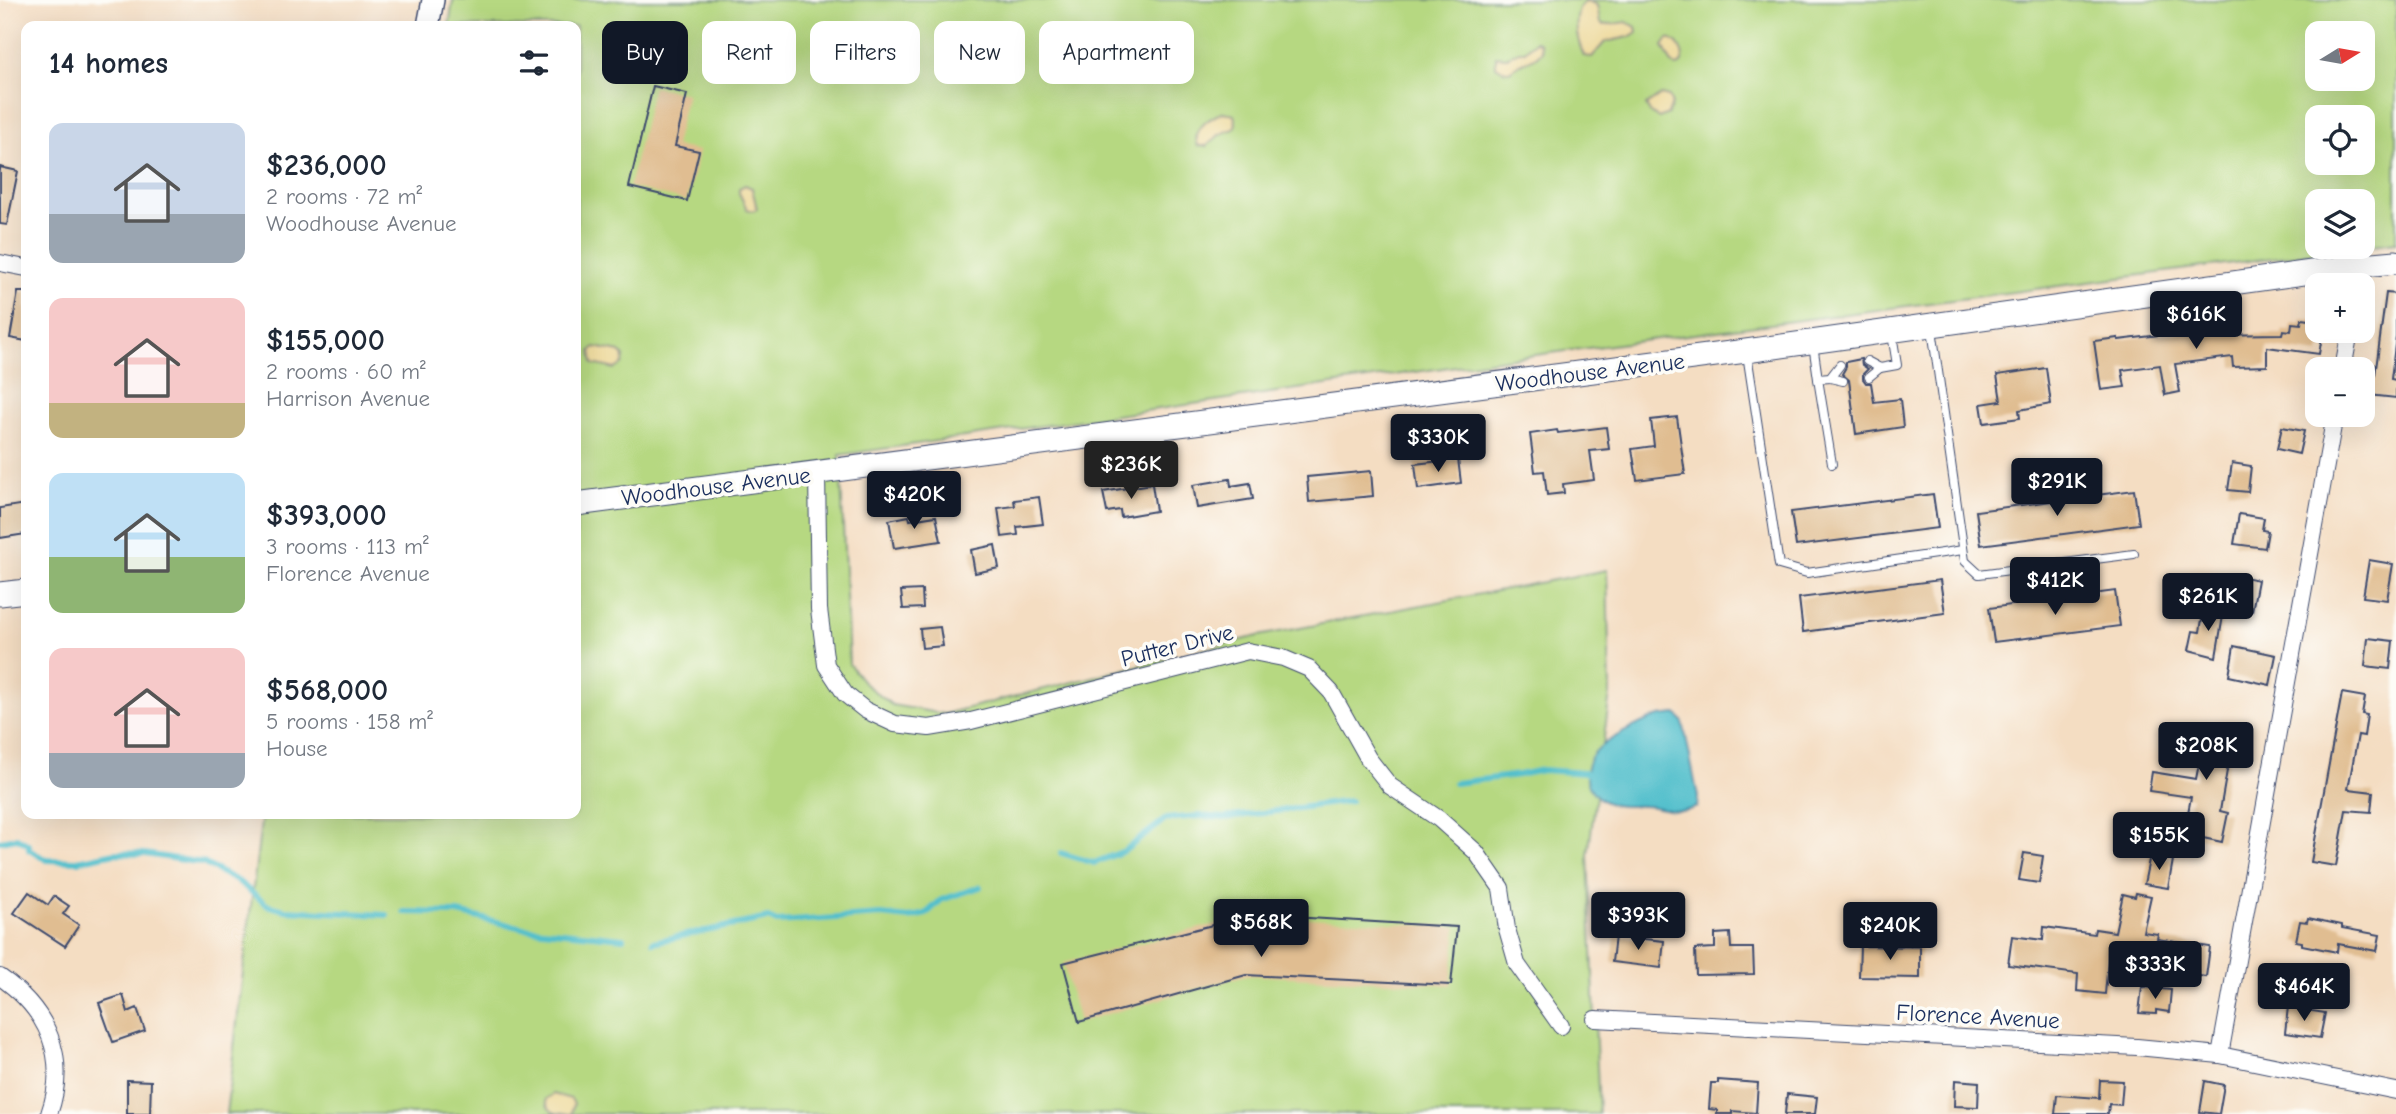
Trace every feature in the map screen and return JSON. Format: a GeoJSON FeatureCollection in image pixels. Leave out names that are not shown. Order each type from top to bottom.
{"type":"FeatureCollection","features":[{"type":"Feature","properties":{"kind":"main road","name":"Woodhouse Avenue"},"geometry":{"type":"LineString","coordinates":[[2366,273],[2396,262]]}},
{"type":"Feature","properties":{"kind":"main road","name":"Woodhouse Avenue"},"geometry":{"type":"LineString","coordinates":[[581,503],[1891,331],[2305,282]]}},
{"type":"Feature","properties":{"kind":"main road"},"geometry":{"type":"LineString","coordinates":[[0,594],[21,592]]}},
{"type":"Feature","properties":{"kind":"street"},"geometry":{"type":"LineString","coordinates":[[429,21],[432,0]]}},
{"type":"Feature","properties":{"kind":"street"},"geometry":{"type":"LineString","coordinates":[[0,263],[21,267]]}},
{"type":"Feature","properties":{"kind":"street"},"geometry":{"type":"LineString","coordinates":[[2220,1055],[2333,427]]}},
{"type":"Feature","properties":{"kind":"street","name":"Putter Drive"},"geometry":{"type":"LineString","coordinates":[[817,473],[820,609],[826,665],[845,694],[865,710],[895,724],[929,727],[961,723],[1248,650],[1283,658],[1308,668],[1331,692],[1368,758],[1390,786],[1439,819],[1476,852],[1501,888],[1507,929],[1517,964],[1561,1026]]}},
{"type":"Feature","properties":{"kind":"street"},"geometry":{"type":"LineString","coordinates":[[0,977],[19,990],[39,1013],[52,1039],[57,1068],[55,1098],[49,1114]]}},
{"type":"Feature","properties":{"kind":"street","name":"Florence Avenue"},"geometry":{"type":"LineString","coordinates":[[1595,1019],[2137,1047],[2220,1055],[2396,1091]]}},
{"type":"Feature","properties":{"kind":"lane"},"geometry":{"type":"LineString","coordinates":[[1932,326],[1965,561],[1979,574],[2134,554]]}},
{"type":"Feature","properties":{"kind":"lane"},"geometry":{"type":"LineString","coordinates":[[1869,376],[1880,368],[1897,365],[1891,331]]}},
{"type":"Feature","properties":{"kind":"lane"},"geometry":{"type":"LineString","coordinates":[[1812,343],[1832,464]]}},
{"type":"Feature","properties":{"kind":"lane"},"geometry":{"type":"LineString","coordinates":[[1746,351],[1779,565],[1807,573],[1963,550]]}},
{"type":"Feature","properties":{"kind":"lane"},"geometry":{"type":"LineString","coordinates":[[1867,361],[1880,368]]}},
{"type":"Feature","properties":{"kind":"lane"},"geometry":{"type":"LineString","coordinates":[[1830,378],[1840,365]]}},
{"type":"Feature","properties":{"kind":"lane"},"geometry":{"type":"LineString","coordinates":[[1818,379],[1843,381]]}},
{"type":"Feature","properties":{"kind":"green space"},"geometry":{"type":"Polygon","coordinates":[[[453,0],[2396,0],[2396,242],[2375,245],[2375,189],[2305,189],[2305,253],[1505,359],[840,455],[849,664],[865,684],[892,705],[944,714],[1258,636],[1607,570],[1610,693],[1588,855],[1599,1114],[226,1114],[261,819],[581,819],[581,21],[450,21],[453,0]]]}},
{"type":"Feature","properties":{"kind":"sand"},"geometry":{"type":"Polygon","coordinates":[[[1588,1],[1597,5],[1600,23],[1603,25],[1627,22],[1636,27],[1637,32],[1629,37],[1605,42],[1592,57],[1584,56],[1577,24],[1581,5],[1588,1]]]}},
{"type":"Feature","properties":{"kind":"sand"},"geometry":{"type":"Polygon","coordinates":[[[1668,39],[1681,49],[1683,57],[1680,65],[1676,66],[1671,62],[1663,46],[1668,39]]]}},
{"type":"Feature","properties":{"kind":"sand"},"geometry":{"type":"Polygon","coordinates":[[[1536,41],[1540,43],[1542,51],[1535,58],[1508,71],[1496,66],[1496,56],[1507,57],[1525,51],[1536,41]]]}},
{"type":"Feature","properties":{"kind":"sand"},"geometry":{"type":"Polygon","coordinates":[[[1661,95],[1669,97],[1672,104],[1668,114],[1659,118],[1651,114],[1646,105],[1661,95]]]}},
{"type":"Feature","properties":{"kind":"sand"},"geometry":{"type":"Polygon","coordinates":[[[1224,112],[1234,115],[1234,129],[1220,134],[1207,146],[1198,146],[1199,129],[1208,120],[1224,112]]]}},
{"type":"Feature","properties":{"kind":"sand"},"geometry":{"type":"Polygon","coordinates":[[[745,185],[752,188],[757,209],[753,211],[747,209],[739,193],[739,188],[745,185]]]}},
{"type":"Feature","properties":{"kind":"sand"},"geometry":{"type":"Polygon","coordinates":[[[595,347],[620,352],[624,356],[623,364],[615,369],[593,364],[591,351],[595,347]]]}},
{"type":"Feature","properties":{"kind":"sand"},"geometry":{"type":"Polygon","coordinates":[[[553,1094],[571,1099],[574,1104],[571,1114],[557,1113],[548,1108],[546,1099],[553,1094]]]}},
{"type":"Feature","properties":{"kind":"water"},"geometry":{"type":"Polygon","coordinates":[[[1677,714],[1683,722],[1698,797],[1697,807],[1677,811],[1644,806],[1619,806],[1595,795],[1590,788],[1586,772],[1598,749],[1643,722],[1658,716],[1677,714]]]}},
{"type":"Feature","properties":{"kind":"building"},"geometry":{"type":"Polygon","coordinates":[[[653,86],[687,94],[675,146],[699,151],[687,201],[629,187],[653,86]]]}},
{"type":"Feature","properties":{"kind":"building"},"geometry":{"type":"Polygon","coordinates":[[[0,167],[18,171],[7,225],[0,224],[0,167]]]}},
{"type":"Feature","properties":{"kind":"building"},"geometry":{"type":"Polygon","coordinates":[[[18,292],[21,292],[21,340],[10,338],[18,292]]]}},
{"type":"Feature","properties":{"kind":"building"},"geometry":{"type":"Polygon","coordinates":[[[2386,293],[2396,294],[2396,336],[2391,379],[2396,380],[2396,398],[2375,396],[2375,375],[2386,293]]]}},
{"type":"Feature","properties":{"kind":"building"},"geometry":{"type":"Polygon","coordinates":[[[2302,319],[2305,319],[2305,343],[2321,343],[2319,354],[2267,347],[2267,366],[2233,367],[2232,357],[2175,364],[2180,392],[2165,395],[2160,365],[2122,370],[2125,387],[2101,390],[2094,341],[2185,332],[2184,325],[2209,322],[2211,335],[2282,334],[2283,330],[2291,331],[2292,323],[2301,324],[2302,319]]]}},
{"type":"Feature","properties":{"kind":"building"},"geometry":{"type":"Polygon","coordinates":[[[1861,359],[1862,365],[1868,369],[1863,374],[1863,379],[1866,383],[1871,383],[1874,402],[1900,399],[1903,427],[1856,434],[1849,380],[1842,374],[1846,362],[1861,359]]]}},
{"type":"Feature","properties":{"kind":"building"},"geometry":{"type":"Polygon","coordinates":[[[2046,368],[2051,404],[2019,410],[2020,418],[1984,423],[1981,404],[2001,401],[1997,375],[2046,368]]]}},
{"type":"Feature","properties":{"kind":"building"},"geometry":{"type":"Polygon","coordinates":[[[1677,417],[1685,474],[1637,480],[1632,449],[1654,446],[1651,420],[1677,417]]]}},
{"type":"Feature","properties":{"kind":"building"},"geometry":{"type":"Polygon","coordinates":[[[1606,427],[1609,449],[1590,451],[1594,480],[1563,484],[1564,493],[1547,495],[1544,471],[1535,472],[1530,434],[1606,427]]]}},
{"type":"Feature","properties":{"kind":"building"},"geometry":{"type":"Polygon","coordinates":[[[2282,427],[2304,431],[2299,454],[2277,449],[2282,427]]]}},
{"type":"Feature","properties":{"kind":"building"},"geometry":{"type":"Polygon","coordinates":[[[1458,459],[1461,483],[1418,489],[1415,464],[1458,459]]]}},
{"type":"Feature","properties":{"kind":"building"},"geometry":{"type":"Polygon","coordinates":[[[2232,463],[2251,466],[2248,492],[2228,490],[2232,463]]]}},
{"type":"Feature","properties":{"kind":"building"},"geometry":{"type":"Polygon","coordinates":[[[1371,471],[1373,496],[1309,502],[1307,477],[1371,471]]]}},
{"type":"Feature","properties":{"kind":"building"},"geometry":{"type":"Polygon","coordinates":[[[1230,479],[1231,486],[1250,483],[1253,499],[1197,508],[1193,485],[1230,479]]]}},
{"type":"Feature","properties":{"kind":"building"},"geometry":{"type":"Polygon","coordinates":[[[1152,484],[1156,511],[1121,517],[1120,510],[1107,512],[1103,492],[1152,484]]]}},
{"type":"Feature","properties":{"kind":"building"},"geometry":{"type":"Polygon","coordinates":[[[2134,490],[2139,524],[1981,545],[1976,511],[2134,490]]]}},
{"type":"Feature","properties":{"kind":"building"},"geometry":{"type":"Polygon","coordinates":[[[1933,494],[1938,528],[1796,546],[1791,512],[1933,494]]]}},
{"type":"Feature","properties":{"kind":"building"},"geometry":{"type":"Polygon","coordinates":[[[1039,497],[1043,524],[1017,527],[1018,535],[1002,537],[998,508],[1015,506],[1014,500],[1039,497]]]}},
{"type":"Feature","properties":{"kind":"building"},"geometry":{"type":"Polygon","coordinates":[[[21,505],[21,535],[0,538],[0,508],[21,505]]]}},
{"type":"Feature","properties":{"kind":"building"},"geometry":{"type":"Polygon","coordinates":[[[2239,514],[2264,518],[2262,530],[2268,531],[2265,548],[2234,544],[2239,514]]]}},
{"type":"Feature","properties":{"kind":"building"},"geometry":{"type":"Polygon","coordinates":[[[909,516],[910,520],[936,516],[941,541],[894,548],[889,520],[909,516]]]}},
{"type":"Feature","properties":{"kind":"building"},"geometry":{"type":"Polygon","coordinates":[[[995,545],[999,568],[975,573],[971,550],[995,545]]]}},
{"type":"Feature","properties":{"kind":"building"},"geometry":{"type":"Polygon","coordinates":[[[2369,560],[2393,564],[2387,600],[2363,597],[2369,560]]]}},
{"type":"Feature","properties":{"kind":"building"},"geometry":{"type":"Polygon","coordinates":[[[2236,575],[2258,580],[2252,611],[2229,606],[2236,575]]]}},
{"type":"Feature","properties":{"kind":"building"},"geometry":{"type":"Polygon","coordinates":[[[1940,580],[1945,613],[1803,632],[1799,598],[1940,580]]]}},
{"type":"Feature","properties":{"kind":"building"},"geometry":{"type":"Polygon","coordinates":[[[922,590],[923,608],[903,609],[901,591],[922,590]]]}},
{"type":"Feature","properties":{"kind":"building"},"geometry":{"type":"Polygon","coordinates":[[[2115,591],[2120,626],[1994,642],[1989,608],[2115,591]]]}},
{"type":"Feature","properties":{"kind":"building"},"geometry":{"type":"Polygon","coordinates":[[[2204,606],[2224,610],[2216,657],[2189,650],[2193,631],[2200,632],[2204,606]]]}},
{"type":"Feature","properties":{"kind":"building"},"geometry":{"type":"Polygon","coordinates":[[[940,627],[943,646],[922,648],[920,629],[940,627]]]}},
{"type":"Feature","properties":{"kind":"building"},"geometry":{"type":"Polygon","coordinates":[[[2368,638],[2393,641],[2390,669],[2365,666],[2368,638]]]}},
{"type":"Feature","properties":{"kind":"building"},"geometry":{"type":"Polygon","coordinates":[[[2234,646],[2276,655],[2270,685],[2229,676],[2234,646]]]}},
{"type":"Feature","properties":{"kind":"building"},"geometry":{"type":"Polygon","coordinates":[[[2342,693],[2365,697],[2362,714],[2367,715],[2364,736],[2358,735],[2348,789],[2373,792],[2371,812],[2346,810],[2336,866],[2311,862],[2342,693]]]}},
{"type":"Feature","properties":{"kind":"building"},"geometry":{"type":"Polygon","coordinates":[[[2209,724],[2244,729],[2243,738],[2247,738],[2245,756],[2230,753],[2220,811],[2228,813],[2222,842],[2184,834],[2191,797],[2149,791],[2152,772],[2196,779],[2209,724]]]}},
{"type":"Feature","properties":{"kind":"building"},"geometry":{"type":"Polygon","coordinates":[[[2024,853],[2043,856],[2039,883],[2019,880],[2024,853]]]}},
{"type":"Feature","properties":{"kind":"building"},"geometry":{"type":"Polygon","coordinates":[[[2150,855],[2173,860],[2168,888],[2144,884],[2150,855]]]}},
{"type":"Feature","properties":{"kind":"building"},"geometry":{"type":"Polygon","coordinates":[[[29,892],[48,905],[54,896],[69,906],[63,914],[79,925],[65,946],[14,913],[29,892]]]}},
{"type":"Feature","properties":{"kind":"building"},"geometry":{"type":"Polygon","coordinates":[[[2136,893],[2151,896],[2143,932],[2158,934],[2157,939],[2210,947],[2206,977],[2172,972],[2174,958],[2113,949],[2109,950],[2105,994],[2077,991],[2078,974],[2008,965],[2012,936],[2043,940],[2044,927],[2094,934],[2095,929],[2115,932],[2123,894],[2135,897],[2136,893]]]}},
{"type":"Feature","properties":{"kind":"building"},"geometry":{"type":"Polygon","coordinates":[[[1276,916],[1457,927],[1451,985],[1246,975],[1079,1022],[1063,963],[1240,918],[1276,916]]]}},
{"type":"Feature","properties":{"kind":"building"},"geometry":{"type":"Polygon","coordinates":[[[2308,918],[2380,935],[2377,951],[2338,944],[2337,952],[2302,945],[2302,942],[2296,941],[2300,921],[2307,922],[2308,918]]]}},
{"type":"Feature","properties":{"kind":"building"},"geometry":{"type":"Polygon","coordinates":[[[1730,933],[1731,948],[1753,948],[1754,974],[1696,975],[1695,949],[1715,948],[1715,934],[1730,933]]]}},
{"type":"Feature","properties":{"kind":"building"},"geometry":{"type":"Polygon","coordinates":[[[1615,936],[1664,941],[1661,968],[1612,962],[1615,936]]]}},
{"type":"Feature","properties":{"kind":"building"},"geometry":{"type":"Polygon","coordinates":[[[1860,946],[1920,947],[1920,978],[1859,977],[1860,946]]]}},
{"type":"Feature","properties":{"kind":"building"},"geometry":{"type":"Polygon","coordinates":[[[2142,987],[2171,990],[2169,1012],[2156,1010],[2156,1014],[2139,1013],[2142,987]]]}},
{"type":"Feature","properties":{"kind":"building"},"geometry":{"type":"Polygon","coordinates":[[[123,995],[128,1012],[137,1008],[145,1031],[113,1042],[99,1003],[123,995]]]}},
{"type":"Feature","properties":{"kind":"building"},"geometry":{"type":"Polygon","coordinates":[[[2288,1007],[2325,1013],[2320,1038],[2285,1033],[2288,1007]]]}},
{"type":"Feature","properties":{"kind":"building"},"geometry":{"type":"Polygon","coordinates":[[[127,1080],[151,1081],[150,1114],[127,1114],[127,1080]]]}},
{"type":"Feature","properties":{"kind":"building"},"geometry":{"type":"Polygon","coordinates":[[[1718,1080],[1758,1083],[1756,1113],[1732,1111],[1732,1114],[1717,1114],[1717,1110],[1709,1109],[1711,1083],[1718,1083],[1718,1080]]]}},
{"type":"Feature","properties":{"kind":"building"},"geometry":{"type":"Polygon","coordinates":[[[1955,1080],[1979,1082],[1978,1107],[1954,1106],[1955,1080]]]}},
{"type":"Feature","properties":{"kind":"building"},"geometry":{"type":"Polygon","coordinates":[[[2100,1080],[2123,1081],[2121,1105],[2109,1104],[2108,1114],[2055,1114],[2057,1095],[2099,1098],[2100,1080]]]}},
{"type":"Feature","properties":{"kind":"building"},"geometry":{"type":"Polygon","coordinates":[[[2205,1081],[2224,1085],[2219,1114],[2200,1112],[2205,1081]]]}},
{"type":"Feature","properties":{"kind":"building"},"geometry":{"type":"Polygon","coordinates":[[[1787,1094],[1817,1097],[1815,1114],[1785,1114],[1787,1094]]]}},
{"type":"Feature","properties":{"kind":"waterway"},"geometry":{"type":"LineString","coordinates":[[1455,783],[1542,770],[1586,773]]}},
{"type":"Feature","properties":{"kind":"waterway"},"geometry":{"type":"LineString","coordinates":[[1061,853],[1094,863],[1124,851],[1166,819],[1199,816],[1224,818],[1350,801]]}},
{"type":"Feature","properties":{"kind":"waterway"},"geometry":{"type":"LineString","coordinates":[[0,841],[17,838],[29,845],[29,850],[47,860],[77,861],[115,853],[145,854],[203,863],[239,882],[267,905],[285,910],[387,915]]}},
{"type":"Feature","properties":{"kind":"waterway"},"geometry":{"type":"LineString","coordinates":[[653,942],[768,918],[777,922],[881,915],[909,918],[926,914],[941,900],[980,887]]}},
{"type":"Feature","properties":{"kind":"waterway"},"geometry":{"type":"LineString","coordinates":[[404,912],[458,913],[523,928],[623,938]]}}]}
